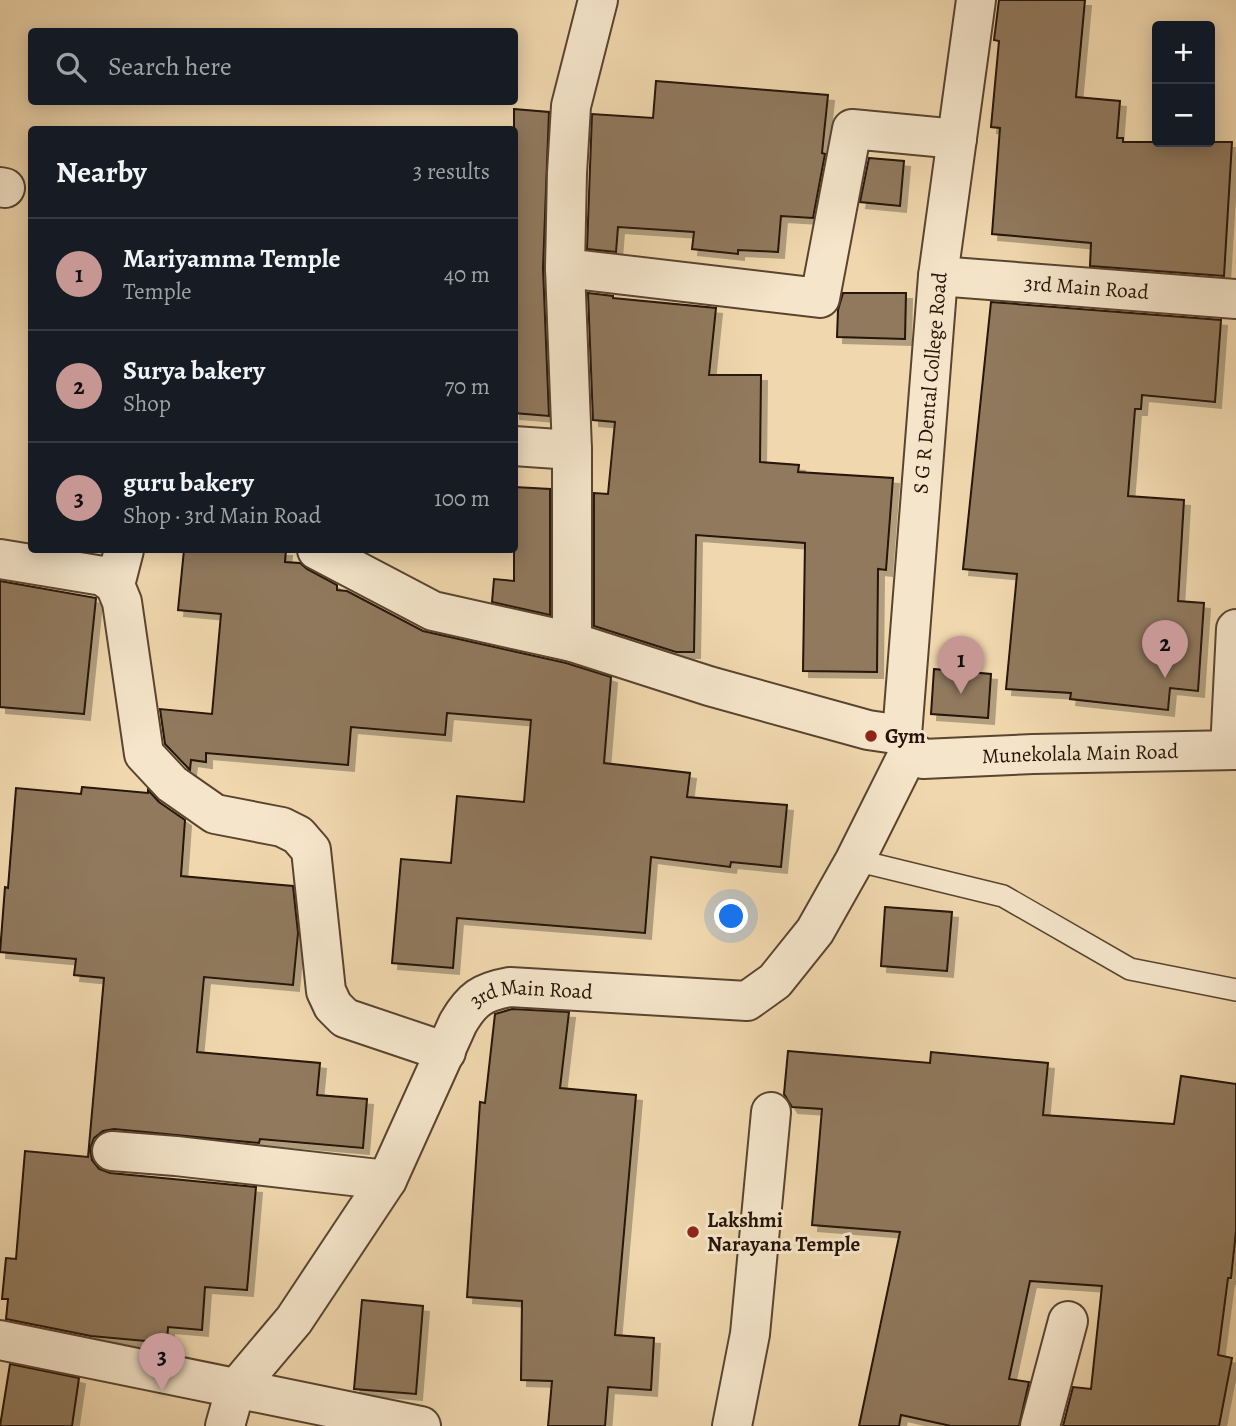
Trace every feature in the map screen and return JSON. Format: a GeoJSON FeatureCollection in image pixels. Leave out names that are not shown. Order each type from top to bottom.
{"type":"FeatureCollection","features":[{"type":"Feature","properties":{"kind":"street"},"geometry":{"type":"LineString","coordinates":[[572,642],[572,450],[565,268],[571,106],[598,0]]}},
{"type":"Feature","properties":{"kind":"street","name":"S G R Dental College Road"},"geometry":{"type":"LineString","coordinates":[[912,748],[938,276],[976,0]]}},
{"type":"Feature","properties":{"kind":"street"},"geometry":{"type":"LineString","coordinates":[[565,268],[820,298],[852,129],[957,139]]}},
{"type":"Feature","properties":{"kind":"street","name":"3rd Main Road"},"geometry":{"type":"LineString","coordinates":[[938,276],[1236,299]]}},
{"type":"Feature","properties":{"kind":"street"},"geometry":{"type":"LineString","coordinates":[[518,446],[572,450]]}},
{"type":"Feature","properties":{"kind":"street","name":"Munekolala Main Road"},"geometry":{"type":"LineString","coordinates":[[323,553],[433,611],[572,642],[749,697],[868,730],[912,748],[1032,754],[1233,750]]}},
{"type":"Feature","properties":{"kind":"street"},"geometry":{"type":"LineString","coordinates":[[0,559],[103,576],[120,567],[122,602],[144,754],[172,784],[215,814],[282,827],[298,835],[311,850],[326,991],[333,1006],[345,1018],[446,1052]]}},
{"type":"Feature","properties":{"kind":"street"},"geometry":{"type":"LineString","coordinates":[[1233,750],[1236,629]]}},
{"type":"Feature","properties":{"kind":"street","name":"3rd Main Road"},"geometry":{"type":"LineString","coordinates":[[235,1390],[294,1320],[387,1180],[458,1023],[470,1003],[490,990],[510,987],[747,1001],[775,981],[815,931],[912,748]]}},
{"type":"Feature","properties":{"kind":"street"},"geometry":{"type":"LineString","coordinates":[[732,1426],[750,1334],[771,1112]]}},
{"type":"Feature","properties":{"kind":"street"},"geometry":{"type":"LineString","coordinates":[[112,1151],[387,1180]]}},
{"type":"Feature","properties":{"kind":"street"},"geometry":{"type":"LineString","coordinates":[[1040,1426],[1068,1321]]}},
{"type":"Feature","properties":{"kind":"street"},"geometry":{"type":"LineString","coordinates":[[0,1340],[421,1426]]}},
{"type":"Feature","properties":{"kind":"street"},"geometry":{"type":"LineString","coordinates":[[225,1426],[235,1390]]}},
{"type":"Feature","properties":{"kind":"lane"},"geometry":{"type":"LineString","coordinates":[[855,860],[1003,897],[1130,969],[1236,990]]}},
{"type":"Feature","properties":{"kind":"building"},"geometry":{"type":"Polygon","coordinates":[[[999,0],[1085,0],[1076,97],[1120,101],[1117,138],[1123,138],[1123,142],[1152,142],[1152,147],[1215,147],[1215,142],[1232,142],[1224,276],[1090,266],[1091,243],[992,234],[1000,128],[991,127],[999,41],[994,40],[999,0]]]}},
{"type":"Feature","properties":{"kind":"building"},"geometry":{"type":"Polygon","coordinates":[[[656,81],[828,95],[822,153],[825,154],[813,218],[781,216],[778,252],[738,250],[738,254],[692,249],[694,232],[618,227],[616,252],[587,249],[592,114],[653,118],[656,81]]]}},
{"type":"Feature","properties":{"kind":"building"},"geometry":{"type":"Polygon","coordinates":[[[514,109],[549,112],[543,268],[549,416],[518,413],[518,126],[514,126],[514,109]]]}},
{"type":"Feature","properties":{"kind":"building"},"geometry":{"type":"Polygon","coordinates":[[[869,158],[904,161],[900,206],[860,202],[869,158]]]}},
{"type":"Feature","properties":{"kind":"building"},"geometry":{"type":"Polygon","coordinates":[[[588,293],[716,308],[709,375],[761,375],[760,462],[799,465],[798,472],[893,478],[886,570],[878,569],[877,672],[803,671],[805,543],[696,535],[694,652],[676,652],[594,626],[594,493],[608,494],[615,422],[593,420],[588,293]]]}},
{"type":"Feature","properties":{"kind":"building"},"geometry":{"type":"Polygon","coordinates":[[[843,293],[906,293],[905,339],[837,337],[838,310],[843,293]]]}},
{"type":"Feature","properties":{"kind":"building"},"geometry":{"type":"Polygon","coordinates":[[[991,302],[1221,320],[1215,402],[1142,395],[1141,409],[1135,409],[1128,496],[1184,500],[1178,601],[1204,603],[1198,691],[1170,688],[1168,710],[1070,699],[1071,693],[1006,689],[1017,574],[963,569],[991,302]]]}},
{"type":"Feature","properties":{"kind":"building"},"geometry":{"type":"Polygon","coordinates":[[[518,487],[550,489],[550,615],[492,602],[494,579],[514,581],[514,553],[518,553],[518,487]]]}},
{"type":"Feature","properties":{"kind":"building"},"geometry":{"type":"Polygon","coordinates":[[[184,553],[286,553],[285,562],[300,563],[337,585],[337,590],[347,591],[423,631],[566,663],[611,677],[604,763],[690,773],[687,797],[787,805],[781,867],[731,862],[730,867],[651,857],[645,933],[457,918],[453,968],[392,963],[401,859],[451,863],[457,796],[524,802],[531,720],[447,713],[445,735],[351,727],[348,765],[206,753],[206,762],[191,760],[190,770],[165,744],[160,709],[212,714],[221,614],[178,610],[184,553]]]}},
{"type":"Feature","properties":{"kind":"building"},"geometry":{"type":"Polygon","coordinates":[[[0,581],[96,598],[84,714],[0,707],[0,581]]]}},
{"type":"Feature","properties":{"kind":"building"},"geometry":{"type":"Polygon","coordinates":[[[934,669],[991,674],[988,718],[931,714],[934,669]]]}},
{"type":"Feature","properties":{"kind":"building"},"geometry":{"type":"Polygon","coordinates":[[[82,787],[148,793],[148,790],[159,802],[185,820],[181,876],[293,886],[298,933],[293,985],[204,977],[197,1052],[320,1063],[317,1095],[367,1099],[363,1148],[260,1139],[259,1143],[114,1129],[103,1131],[94,1138],[90,1149],[92,1160],[99,1169],[110,1173],[256,1187],[247,1290],[205,1287],[202,1330],[168,1327],[167,1343],[91,1336],[6,1319],[8,1299],[2,1299],[6,1258],[16,1259],[25,1151],[88,1157],[104,978],[74,975],[76,959],[0,952],[16,788],[81,794],[82,787]]]}},
{"type":"Feature","properties":{"kind":"building"},"geometry":{"type":"Polygon","coordinates":[[[885,907],[952,912],[947,971],[881,966],[885,907]]]}},
{"type":"Feature","properties":{"kind":"building"},"geometry":{"type":"Polygon","coordinates":[[[512,1009],[569,1012],[560,1088],[636,1095],[615,1335],[654,1338],[651,1390],[608,1387],[605,1426],[548,1426],[552,1381],[521,1380],[522,1301],[467,1297],[480,1102],[485,1103],[495,1014],[512,1009]]]}},
{"type":"Feature","properties":{"kind":"building"},"geometry":{"type":"Polygon","coordinates":[[[788,1051],[930,1063],[931,1052],[1048,1063],[1043,1115],[1174,1124],[1181,1076],[1236,1084],[1236,1231],[1218,1355],[1232,1358],[1219,1426],[1063,1426],[1073,1387],[1091,1389],[1102,1286],[1030,1281],[1009,1379],[1029,1382],[1019,1426],[951,1426],[901,1415],[899,1426],[859,1426],[900,1232],[812,1225],[822,1109],[792,1107],[784,1094],[788,1051]]]}},
{"type":"Feature","properties":{"kind":"building"},"geometry":{"type":"Polygon","coordinates":[[[362,1300],[423,1306],[416,1394],[354,1389],[362,1300]]]}},
{"type":"Feature","properties":{"kind":"building"},"geometry":{"type":"Polygon","coordinates":[[[10,1364],[79,1378],[72,1426],[0,1426],[10,1364]]]}},
{"type":"Feature","properties":{"kind":"place","name":"Surya bakery"},"geometry":{"type":"Point","coordinates":[1165,678]}},
{"type":"Feature","properties":{"kind":"place","name":"Mariyamma Temple"},"geometry":{"type":"Point","coordinates":[961,694]}},
{"type":"Feature","properties":{"kind":"place","name":"Gym"},"geometry":{"type":"Point","coordinates":[871,736]}},
{"type":"Feature","properties":{"kind":"place","name":"Lakshmi Narayana Temple"},"geometry":{"type":"Point","coordinates":[693,1232]}},
{"type":"Feature","properties":{"kind":"place","name":"guru bakery"},"geometry":{"type":"Point","coordinates":[162,1391]}}]}
